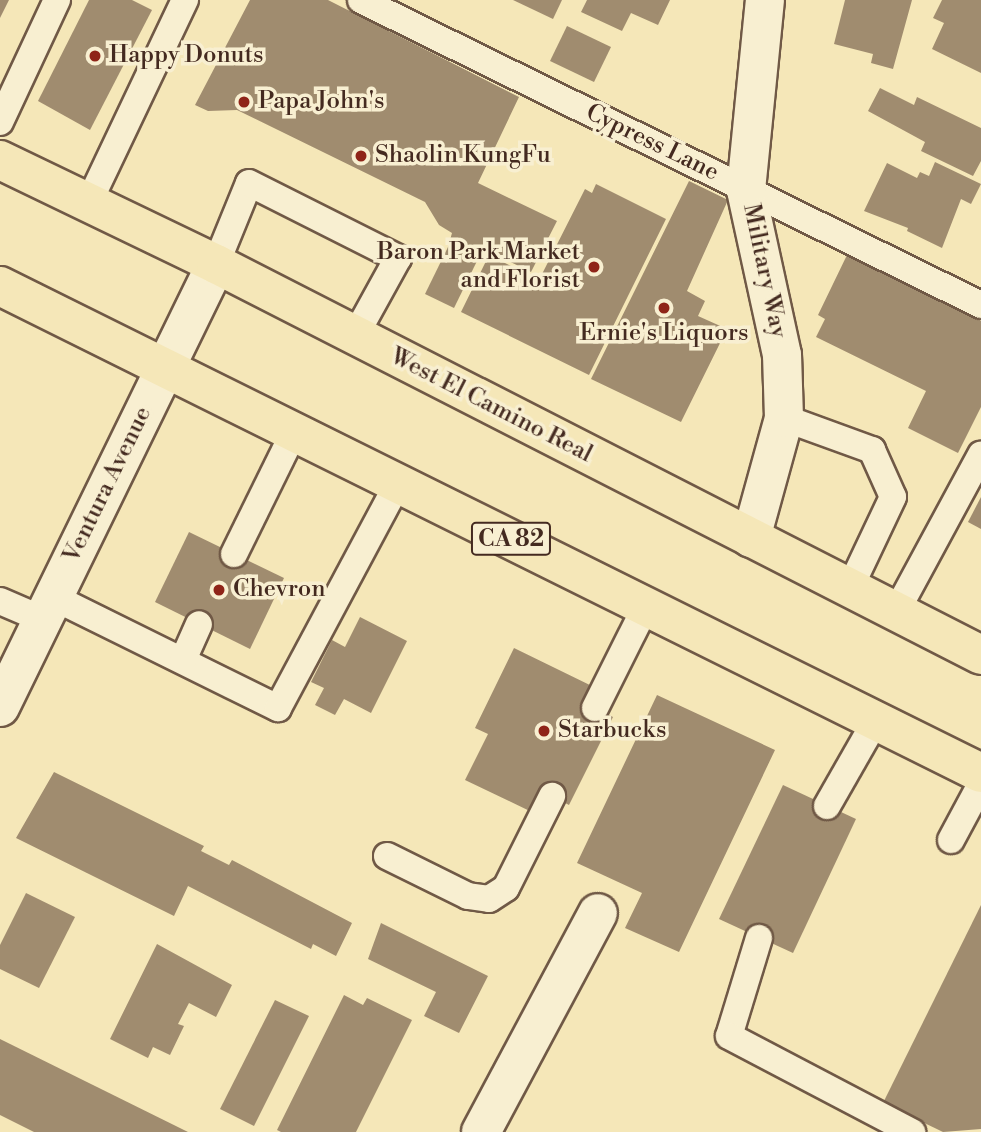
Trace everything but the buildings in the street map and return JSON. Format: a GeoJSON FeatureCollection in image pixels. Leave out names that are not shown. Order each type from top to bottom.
{"type":"FeatureCollection","features":[{"type":"Feature","properties":{"kind":"main road","name":"West El Camino Real"},"geometry":{"type":"LineString","coordinates":[[0,160],[216,264],[981,655]]}},
{"type":"Feature","properties":{"kind":"main road","name":"CA 82"},"geometry":{"type":"LineString","coordinates":[[0,286],[295,430],[981,773]]}},
{"type":"Feature","properties":{"kind":"street","name":"Military Way"},"geometry":{"type":"LineString","coordinates":[[751,538],[784,418],[782,355],[746,190],[765,0]]}},
{"type":"Feature","properties":{"kind":"street","name":"Ventura Avenue"},"geometry":{"type":"LineString","coordinates":[[0,706],[216,264]]}},
{"type":"Feature","properties":{"kind":"street"},"geometry":{"type":"LineString","coordinates":[[481,1132],[597,913]]}},
{"type":"Feature","properties":{"kind":"lane"},"geometry":{"type":"LineString","coordinates":[[0,122],[57,0]]}},
{"type":"Feature","properties":{"kind":"lane"},"geometry":{"type":"LineString","coordinates":[[89,202],[185,0]]}},
{"type":"Feature","properties":{"kind":"lane","name":"Cypress Lane"},"geometry":{"type":"LineString","coordinates":[[361,0],[981,305]]}},
{"type":"Feature","properties":{"kind":"lane"},"geometry":{"type":"LineString","coordinates":[[216,264],[249,183],[398,258],[355,336]]}},
{"type":"Feature","properties":{"kind":"lane"},"geometry":{"type":"LineString","coordinates":[[784,418],[872,450],[893,497],[850,588]]}},
{"type":"Feature","properties":{"kind":"lane"},"geometry":{"type":"LineString","coordinates":[[234,555],[295,430]]}},
{"type":"Feature","properties":{"kind":"lane"},"geometry":{"type":"LineString","coordinates":[[896,612],[981,455]]}},
{"type":"Feature","properties":{"kind":"lane"},"geometry":{"type":"LineString","coordinates":[[0,601],[48,608],[183,660],[278,708],[398,483]]}},
{"type":"Feature","properties":{"kind":"lane"},"geometry":{"type":"LineString","coordinates":[[595,708],[646,606]]}},
{"type":"Feature","properties":{"kind":"lane"},"geometry":{"type":"LineString","coordinates":[[183,660],[199,624]]}},
{"type":"Feature","properties":{"kind":"lane"},"geometry":{"type":"LineString","coordinates":[[827,806],[875,722]]}},
{"type":"Feature","properties":{"kind":"lane"},"geometry":{"type":"LineString","coordinates":[[951,840],[981,784]]}},
{"type":"Feature","properties":{"kind":"lane"},"geometry":{"type":"LineString","coordinates":[[387,856],[468,896],[489,899],[506,888],[552,796]]}},
{"type":"Feature","properties":{"kind":"lane"},"geometry":{"type":"LineString","coordinates":[[759,938],[729,1036],[912,1132]]}},
{"type":"Feature","properties":{"kind":"place","name":"Happy Donuts"},"geometry":{"type":"Point","coordinates":[95,56]}},
{"type":"Feature","properties":{"kind":"place","name":"Papa John's"},"geometry":{"type":"Point","coordinates":[244,102]}},
{"type":"Feature","properties":{"kind":"place","name":"Shaolin KungFu"},"geometry":{"type":"Point","coordinates":[361,156]}},
{"type":"Feature","properties":{"kind":"place","name":"Baron Park Market and Florist"},"geometry":{"type":"Point","coordinates":[594,267]}},
{"type":"Feature","properties":{"kind":"place","name":"Ernie's Liquors"},"geometry":{"type":"Point","coordinates":[664,308]}},
{"type":"Feature","properties":{"kind":"place","name":"Chevron"},"geometry":{"type":"Point","coordinates":[219,590]}},
{"type":"Feature","properties":{"kind":"place","name":"Starbucks"},"geometry":{"type":"Point","coordinates":[544,731]}}]}
